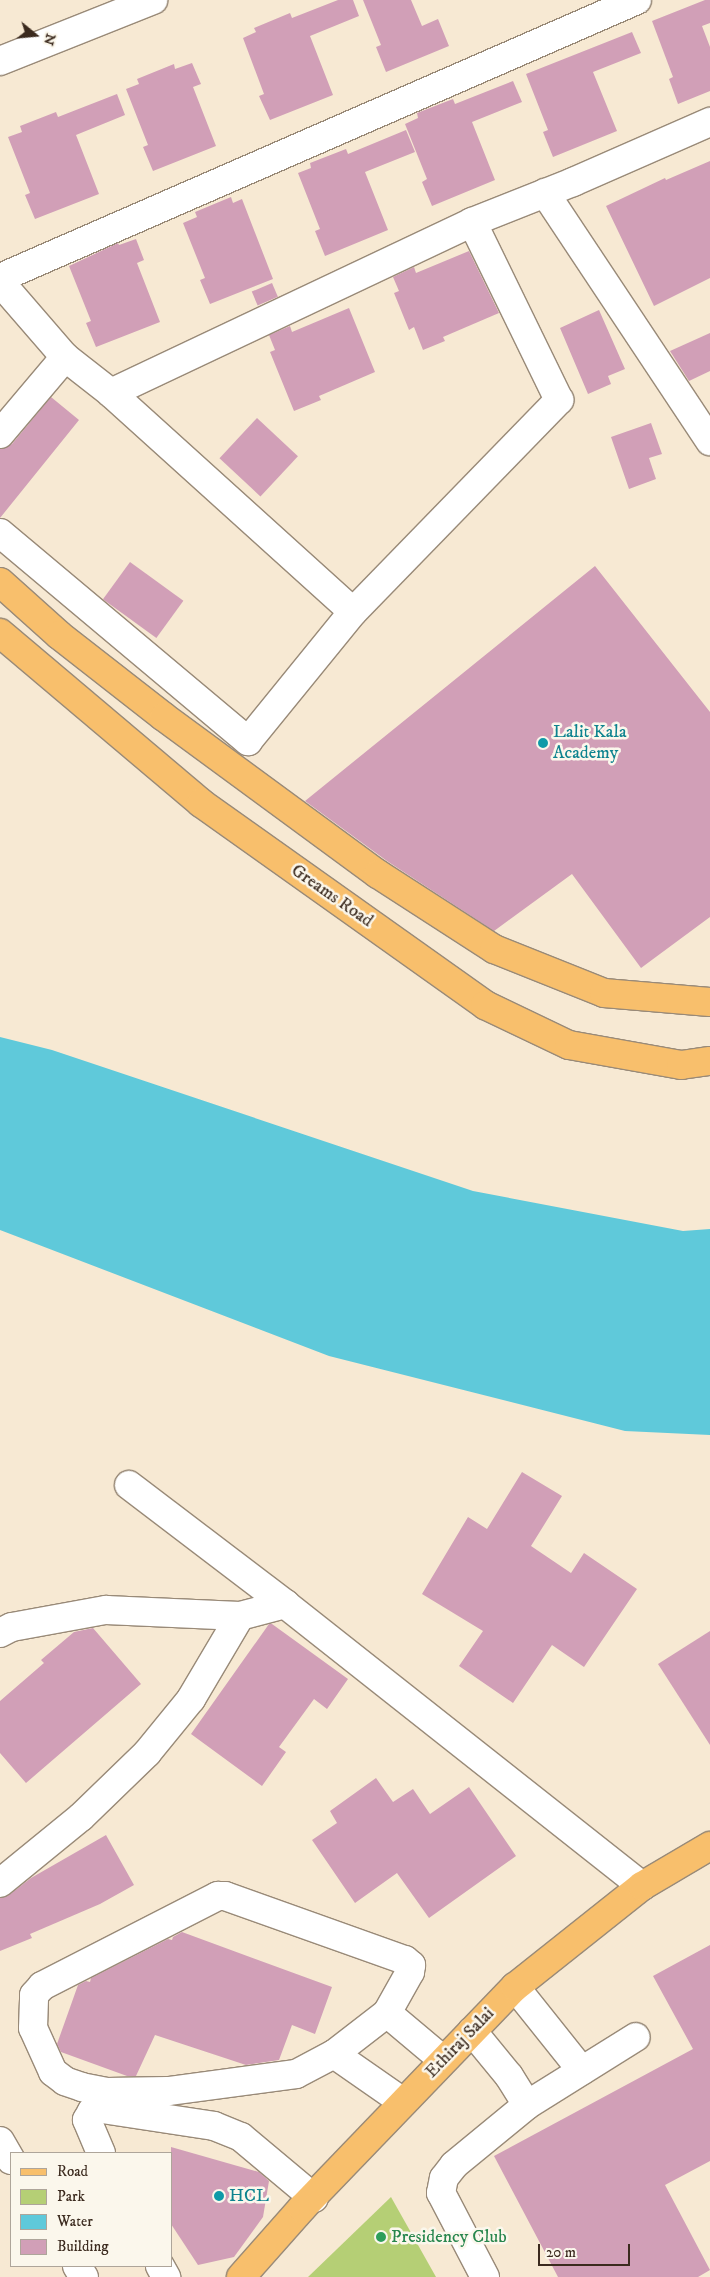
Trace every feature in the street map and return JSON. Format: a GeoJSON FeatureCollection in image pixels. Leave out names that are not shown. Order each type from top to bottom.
{"type":"FeatureCollection","features":[{"type":"Feature","properties":{"kind":"main road"},"geometry":{"type":"LineString","coordinates":[[0,582],[59,635],[164,717],[378,874],[494,949],[604,993],[710,1002]]}},
{"type":"Feature","properties":{"kind":"main road","name":"Greams Road"},"geometry":{"type":"LineString","coordinates":[[0,633],[201,803],[485,1005],[569,1045],[681,1065],[710,1061]]}},
{"type":"Feature","properties":{"kind":"main road","name":"Ethiraj Salai"},"geometry":{"type":"LineString","coordinates":[[241,2277],[302,2208],[314,2198],[443,2060],[515,1987],[642,1886],[710,1846]]}},
{"type":"Feature","properties":{"kind":"street"},"geometry":{"type":"LineString","coordinates":[[0,61],[153,0]]}},
{"type":"Feature","properties":{"kind":"street"},"geometry":{"type":"LineString","coordinates":[[0,278],[637,0]]}},
{"type":"Feature","properties":{"kind":"street"},"geometry":{"type":"LineString","coordinates":[[111,393],[472,222],[545,193],[710,122]]}},
{"type":"Feature","properties":{"kind":"street"},"geometry":{"type":"LineString","coordinates":[[545,193],[710,441]]}},
{"type":"Feature","properties":{"kind":"street"},"geometry":{"type":"LineString","coordinates":[[0,533],[248,741],[353,612],[559,400],[472,222]]}},
{"type":"Feature","properties":{"kind":"street"},"geometry":{"type":"LineString","coordinates":[[0,282],[65,357],[111,393],[353,612]]}},
{"type":"Feature","properties":{"kind":"street"},"geometry":{"type":"LineString","coordinates":[[0,434],[65,357]]}},
{"type":"Feature","properties":{"kind":"street"},"geometry":{"type":"LineString","coordinates":[[129,1485],[285,1604],[642,1886]]}},
{"type":"Feature","properties":{"kind":"street"},"geometry":{"type":"LineString","coordinates":[[0,1633],[12,1627],[106,1610],[240,1616],[285,1604]]}},
{"type":"Feature","properties":{"kind":"street"},"geometry":{"type":"LineString","coordinates":[[0,1883],[82,1817],[147,1753],[190,1699],[240,1616]]}},
{"type":"Feature","properties":{"kind":"street"},"geometry":{"type":"LineString","coordinates":[[218,1896],[225,1896],[405,1960],[411,1965],[410,1972],[387,2013],[334,2054],[296,2074],[168,2091],[107,2092],[65,2081],[54,2072],[33,2028],[34,1995],[42,1986],[218,1896]]}},
{"type":"Feature","properties":{"kind":"street"},"geometry":{"type":"LineString","coordinates":[[515,1987],[582,2071]]}},
{"type":"Feature","properties":{"kind":"street"},"geometry":{"type":"LineString","coordinates":[[387,2013],[443,2060]]}},
{"type":"Feature","properties":{"kind":"street"},"geometry":{"type":"LineString","coordinates":[[472,2030],[509,2076],[527,2105]]}},
{"type":"Feature","properties":{"kind":"street"},"geometry":{"type":"LineString","coordinates":[[485,2277],[441,2193],[444,2178],[454,2165],[527,2105],[636,2037]]}},
{"type":"Feature","properties":{"kind":"street"},"geometry":{"type":"LineString","coordinates":[[334,2054],[351,2068],[403,2102]]}},
{"type":"Feature","properties":{"kind":"street"},"geometry":{"type":"LineString","coordinates":[[101,2152],[87,2120],[92,2111],[102,2109],[214,2126],[241,2137],[314,2198]]}},
{"type":"Feature","properties":{"kind":"street"},"geometry":{"type":"LineString","coordinates":[[0,2141],[10,2158]]}},
{"type":"Feature","properties":{"kind":"green space","name":"Presidency Club"},"geometry":{"type":"Polygon","coordinates":[[[391,2197],[436,2277],[308,2277],[391,2197]]]}},
{"type":"Feature","properties":{"kind":"water"},"geometry":{"type":"Polygon","coordinates":[[[0,1037],[52,1050],[473,1191],[683,1231],[710,1229],[710,1435],[625,1431],[329,1356],[0,1230],[0,1037]]]}},
{"type":"Feature","properties":{"kind":"building"},"geometry":{"type":"Polygon","coordinates":[[[338,0],[353,0],[359,16],[310,36],[333,95],[270,120],[259,96],[264,94],[243,38],[256,32],[254,28],[290,13],[292,18],[338,0]]]}},
{"type":"Feature","properties":{"kind":"building"},"geometry":{"type":"Polygon","coordinates":[[[363,0],[411,0],[422,26],[438,19],[449,46],[386,72],[376,47],[381,45],[363,0]]]}},
{"type":"Feature","properties":{"kind":"building"},"geometry":{"type":"Polygon","coordinates":[[[705,0],[710,0],[710,23],[702,26],[710,47],[710,91],[678,104],[669,79],[673,77],[652,21],[705,0]]]}},
{"type":"Feature","properties":{"kind":"building"},"geometry":{"type":"Polygon","coordinates":[[[632,32],[641,53],[593,72],[617,131],[553,157],[543,132],[548,130],[526,74],[632,32]]]}},
{"type":"Feature","properties":{"kind":"building"},"geometry":{"type":"Polygon","coordinates":[[[192,63],[201,84],[193,87],[216,146],[153,171],[143,147],[148,145],[126,89],[139,84],[137,79],[174,64],[175,69],[192,63]]]}},
{"type":"Feature","properties":{"kind":"building"},"geometry":{"type":"Polygon","coordinates":[[[513,81],[522,102],[472,122],[495,180],[432,206],[422,182],[427,179],[405,124],[418,118],[417,113],[453,99],[455,104],[513,81]]]}},
{"type":"Feature","properties":{"kind":"building"},"geometry":{"type":"Polygon","coordinates":[[[117,94],[125,115],[76,135],[99,194],[35,219],[25,195],[30,193],[8,137],[22,132],[20,126],[56,112],[58,117],[117,94]]]}},
{"type":"Feature","properties":{"kind":"building"},"geometry":{"type":"Polygon","coordinates":[[[406,130],[415,152],[365,172],[388,230],[325,256],[315,231],[320,229],[298,173],[311,168],[310,163],[346,149],[348,154],[406,130]]]}},
{"type":"Feature","properties":{"kind":"building"},"geometry":{"type":"Polygon","coordinates":[[[710,161],[710,278],[654,306],[606,206],[665,178],[666,180],[710,161]]]}},
{"type":"Feature","properties":{"kind":"building"},"geometry":{"type":"Polygon","coordinates":[[[231,197],[233,203],[242,199],[273,279],[210,304],[200,280],[205,278],[183,223],[197,217],[195,212],[231,197]]]}},
{"type":"Feature","properties":{"kind":"building"},"geometry":{"type":"Polygon","coordinates":[[[136,239],[144,260],[137,263],[160,322],[96,347],[86,323],[91,321],[69,266],[118,243],[119,245],[136,239]]]}},
{"type":"Feature","properties":{"kind":"building"},"geometry":{"type":"Polygon","coordinates":[[[469,251],[499,313],[443,337],[445,341],[423,350],[414,327],[409,330],[394,293],[399,291],[393,277],[414,267],[416,273],[469,251]]]}},
{"type":"Feature","properties":{"kind":"building"},"geometry":{"type":"Polygon","coordinates":[[[272,283],[278,297],[258,305],[252,292],[272,283]]]}},
{"type":"Feature","properties":{"kind":"building"},"geometry":{"type":"Polygon","coordinates":[[[349,308],[375,372],[319,396],[321,400],[294,411],[270,352],[275,350],[269,335],[290,326],[292,332],[349,308]]]}},
{"type":"Feature","properties":{"kind":"building"},"geometry":{"type":"Polygon","coordinates":[[[599,310],[625,369],[608,376],[611,384],[588,394],[560,328],[599,310]]]}},
{"type":"Feature","properties":{"kind":"building"},"geometry":{"type":"Polygon","coordinates":[[[710,333],[710,371],[689,381],[670,351],[710,333]]]}},
{"type":"Feature","properties":{"kind":"building"},"geometry":{"type":"Polygon","coordinates":[[[51,397],[79,420],[0,518],[0,449],[12,444],[51,397]]]}},
{"type":"Feature","properties":{"kind":"building"},"geometry":{"type":"Polygon","coordinates":[[[257,418],[298,456],[260,496],[219,458],[257,418]]]}},
{"type":"Feature","properties":{"kind":"building"},"geometry":{"type":"Polygon","coordinates":[[[651,423],[662,454],[649,458],[656,479],[629,489],[611,437],[651,423]]]}},
{"type":"Feature","properties":{"kind":"building"},"geometry":{"type":"Polygon","coordinates":[[[130,562],[183,601],[156,638],[103,599],[130,562]]]}},
{"type":"Feature","properties":{"kind":"building","name":"Lalit Kala Academy"},"geometry":{"type":"Polygon","coordinates":[[[595,566],[710,712],[710,917],[641,968],[572,874],[494,931],[387,861],[305,801],[595,566]]]}},
{"type":"Feature","properties":{"kind":"building"},"geometry":{"type":"Polygon","coordinates":[[[522,1472],[562,1496],[531,1546],[571,1573],[584,1553],[637,1589],[584,1667],[552,1645],[513,1703],[459,1666],[483,1631],[422,1594],[468,1517],[487,1529],[522,1472]]]}},
{"type":"Feature","properties":{"kind":"building"},"geometry":{"type":"Polygon","coordinates":[[[269,1624],[272,1624],[348,1679],[327,1709],[314,1699],[279,1747],[286,1752],[262,1786],[191,1734],[269,1624]]]}},
{"type":"Feature","properties":{"kind":"building"},"geometry":{"type":"Polygon","coordinates":[[[93,1628],[141,1684],[26,1783],[0,1753],[0,1701],[44,1663],[41,1660],[74,1632],[93,1628]]]}},
{"type":"Feature","properties":{"kind":"building"},"geometry":{"type":"Polygon","coordinates":[[[710,1631],[710,1745],[658,1664],[710,1631]]]}},
{"type":"Feature","properties":{"kind":"building"},"geometry":{"type":"Polygon","coordinates":[[[376,1778],[393,1802],[413,1789],[430,1814],[469,1787],[516,1856],[429,1918],[397,1873],[355,1903],[312,1840],[337,1823],[330,1811],[376,1778]]]}},
{"type":"Feature","properties":{"kind":"building"},"geometry":{"type":"Polygon","coordinates":[[[106,1835],[134,1885],[100,1904],[30,1934],[32,1938],[0,1951],[0,1898],[9,1895],[31,1878],[106,1835]]]}},
{"type":"Feature","properties":{"kind":"building"},"geometry":{"type":"Polygon","coordinates":[[[182,1932],[332,1987],[315,2034],[292,2025],[279,2060],[246,2065],[155,2035],[136,2076],[127,2076],[61,2052],[57,2044],[78,1985],[86,1981],[90,1982],[91,1978],[168,1939],[172,1940],[173,1937],[182,1932]]]}},
{"type":"Feature","properties":{"kind":"building"},"geometry":{"type":"Polygon","coordinates":[[[710,1945],[710,2161],[665,2185],[710,2270],[698,2277],[558,2277],[494,2156],[693,2049],[653,1976],[710,1945]]]}},
{"type":"Feature","properties":{"kind":"building","name":"HCL"},"geometry":{"type":"Polygon","coordinates":[[[171,2147],[259,2172],[269,2181],[263,2217],[234,2257],[198,2265],[172,2226],[171,2147]]]}},
{"type":"Feature","properties":{"kind":"place","name":"Lalit Kala Academy"},"geometry":{"type":"Point","coordinates":[543,743]}},
{"type":"Feature","properties":{"kind":"place","name":"HCL"},"geometry":{"type":"Point","coordinates":[219,2196]}},
{"type":"Feature","properties":{"kind":"place","name":"Presidency Club"},"geometry":{"type":"Point","coordinates":[381,2237]}}]}
